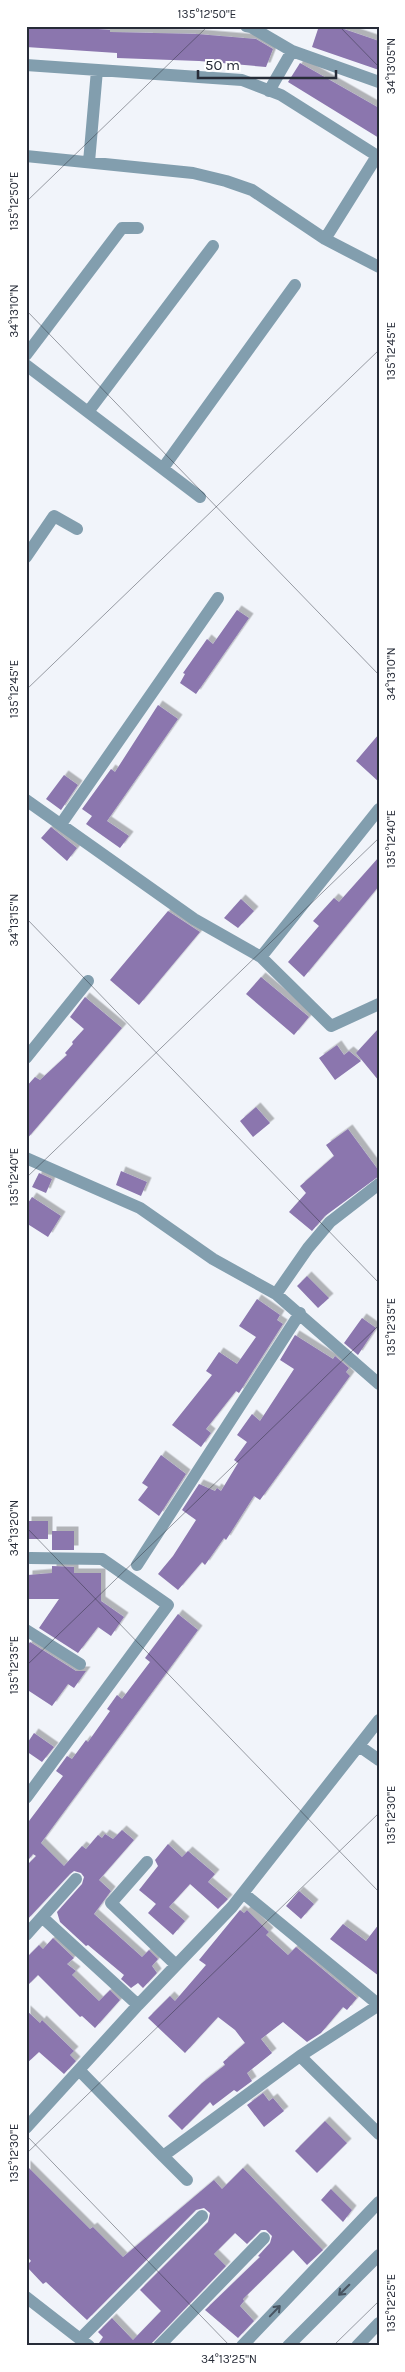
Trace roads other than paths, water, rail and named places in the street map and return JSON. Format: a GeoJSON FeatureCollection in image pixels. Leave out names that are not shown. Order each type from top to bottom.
{"type":"FeatureCollection","features":[{"type":"Feature","properties":{"kind":"street"},"geometry":{"type":"LineString","coordinates":[[246,26],[251,27],[292,51],[379,82]]}},
{"type":"Feature","properties":{"kind":"street"},"geometry":{"type":"LineString","coordinates":[[269,91],[292,51]]}},
{"type":"Feature","properties":{"kind":"street"},"geometry":{"type":"LineString","coordinates":[[26,65],[242,80],[281,96],[378,156],[325,239]]}},
{"type":"Feature","properties":{"kind":"street"},"geometry":{"type":"LineString","coordinates":[[89,162],[97,70]]}},
{"type":"Feature","properties":{"kind":"street"},"geometry":{"type":"LineString","coordinates":[[26,156],[193,173],[226,181],[252,190],[325,239],[379,267]]}},
{"type":"Feature","properties":{"kind":"street"},"geometry":{"type":"LineString","coordinates":[[26,355],[122,228],[138,228]]}},
{"type":"Feature","properties":{"kind":"street"},"geometry":{"type":"LineString","coordinates":[[88,412],[213,246]]}},
{"type":"Feature","properties":{"kind":"street"},"geometry":{"type":"LineString","coordinates":[[163,468],[295,285]]}},
{"type":"Feature","properties":{"kind":"street"},"geometry":{"type":"LineString","coordinates":[[26,365],[200,497]]}},
{"type":"Feature","properties":{"kind":"street"},"geometry":{"type":"LineString","coordinates":[[26,556],[54,516],[76,529]]}},
{"type":"Feature","properties":{"kind":"street"},"geometry":{"type":"LineString","coordinates":[[61,824],[218,598]]}},
{"type":"Feature","properties":{"kind":"street"},"geometry":{"type":"LineString","coordinates":[[26,800],[194,919],[261,957],[331,1026],[379,1004]]}},
{"type":"Feature","properties":{"kind":"street"},"geometry":{"type":"LineString","coordinates":[[261,957],[379,809]]}},
{"type":"Feature","properties":{"kind":"street"},"geometry":{"type":"LineString","coordinates":[[26,1058],[88,981]]}},
{"type":"Feature","properties":{"kind":"street"},"geometry":{"type":"LineString","coordinates":[[26,1158],[140,1208],[213,1260],[276,1294],[379,1384]]}},
{"type":"Feature","properties":{"kind":"street"},"geometry":{"type":"LineString","coordinates":[[276,1294],[308,1248],[330,1222],[379,1184]]}},
{"type":"Feature","properties":{"kind":"street"},"geometry":{"type":"LineString","coordinates":[[137,1565],[300,1313]]}},
{"type":"Feature","properties":{"kind":"street"},"geometry":{"type":"LineString","coordinates":[[26,1798],[168,1605],[102,1559],[30,1558]]}},
{"type":"Feature","properties":{"kind":"street"},"geometry":{"type":"LineString","coordinates":[[26,1630],[80,1664]]}},
{"type":"Feature","properties":{"kind":"street"},"geometry":{"type":"LineString","coordinates":[[26,2128],[243,1893],[379,1720]]}},
{"type":"Feature","properties":{"kind":"street"},"geometry":{"type":"LineString","coordinates":[[359,1746],[379,1760]]}},
{"type":"Feature","properties":{"kind":"street"},"geometry":{"type":"LineString","coordinates":[[146,1862],[111,1903],[176,1965]]}},
{"type":"Feature","properties":{"kind":"street"},"geometry":{"type":"LineString","coordinates":[[26,1935],[76,1879]]}},
{"type":"Feature","properties":{"kind":"street"},"geometry":{"type":"LineString","coordinates":[[163,2156],[300,2056],[379,2005],[243,1893]]}},
{"type":"Feature","properties":{"kind":"street"},"geometry":{"type":"LineString","coordinates":[[42,1917],[138,2005]]}},
{"type":"Feature","properties":{"kind":"street"},"geometry":{"type":"LineString","coordinates":[[300,2056],[379,2134]]}},
{"type":"Feature","properties":{"kind":"street"},"geometry":{"type":"LineString","coordinates":[[79,2070],[187,2180]]}},
{"type":"Feature","properties":{"kind":"street"},"geometry":{"type":"LineString","coordinates":[[242,2346],[379,2202]]}},
{"type":"Feature","properties":{"kind":"street"},"geometry":{"type":"LineString","coordinates":[[26,2297],[84,2342],[202,2216]]}},
{"type":"Feature","properties":{"kind":"street"},"geometry":{"type":"LineString","coordinates":[[159,2346],[264,2238]]}},
{"type":"Feature","properties":{"kind":"street"},"geometry":{"type":"LineString","coordinates":[[288,2346],[379,2255]]}},
{"type":"Feature","properties":{"kind":"street"},"geometry":{"type":"LineString","coordinates":[[357,2346],[379,2323]]}}]}
